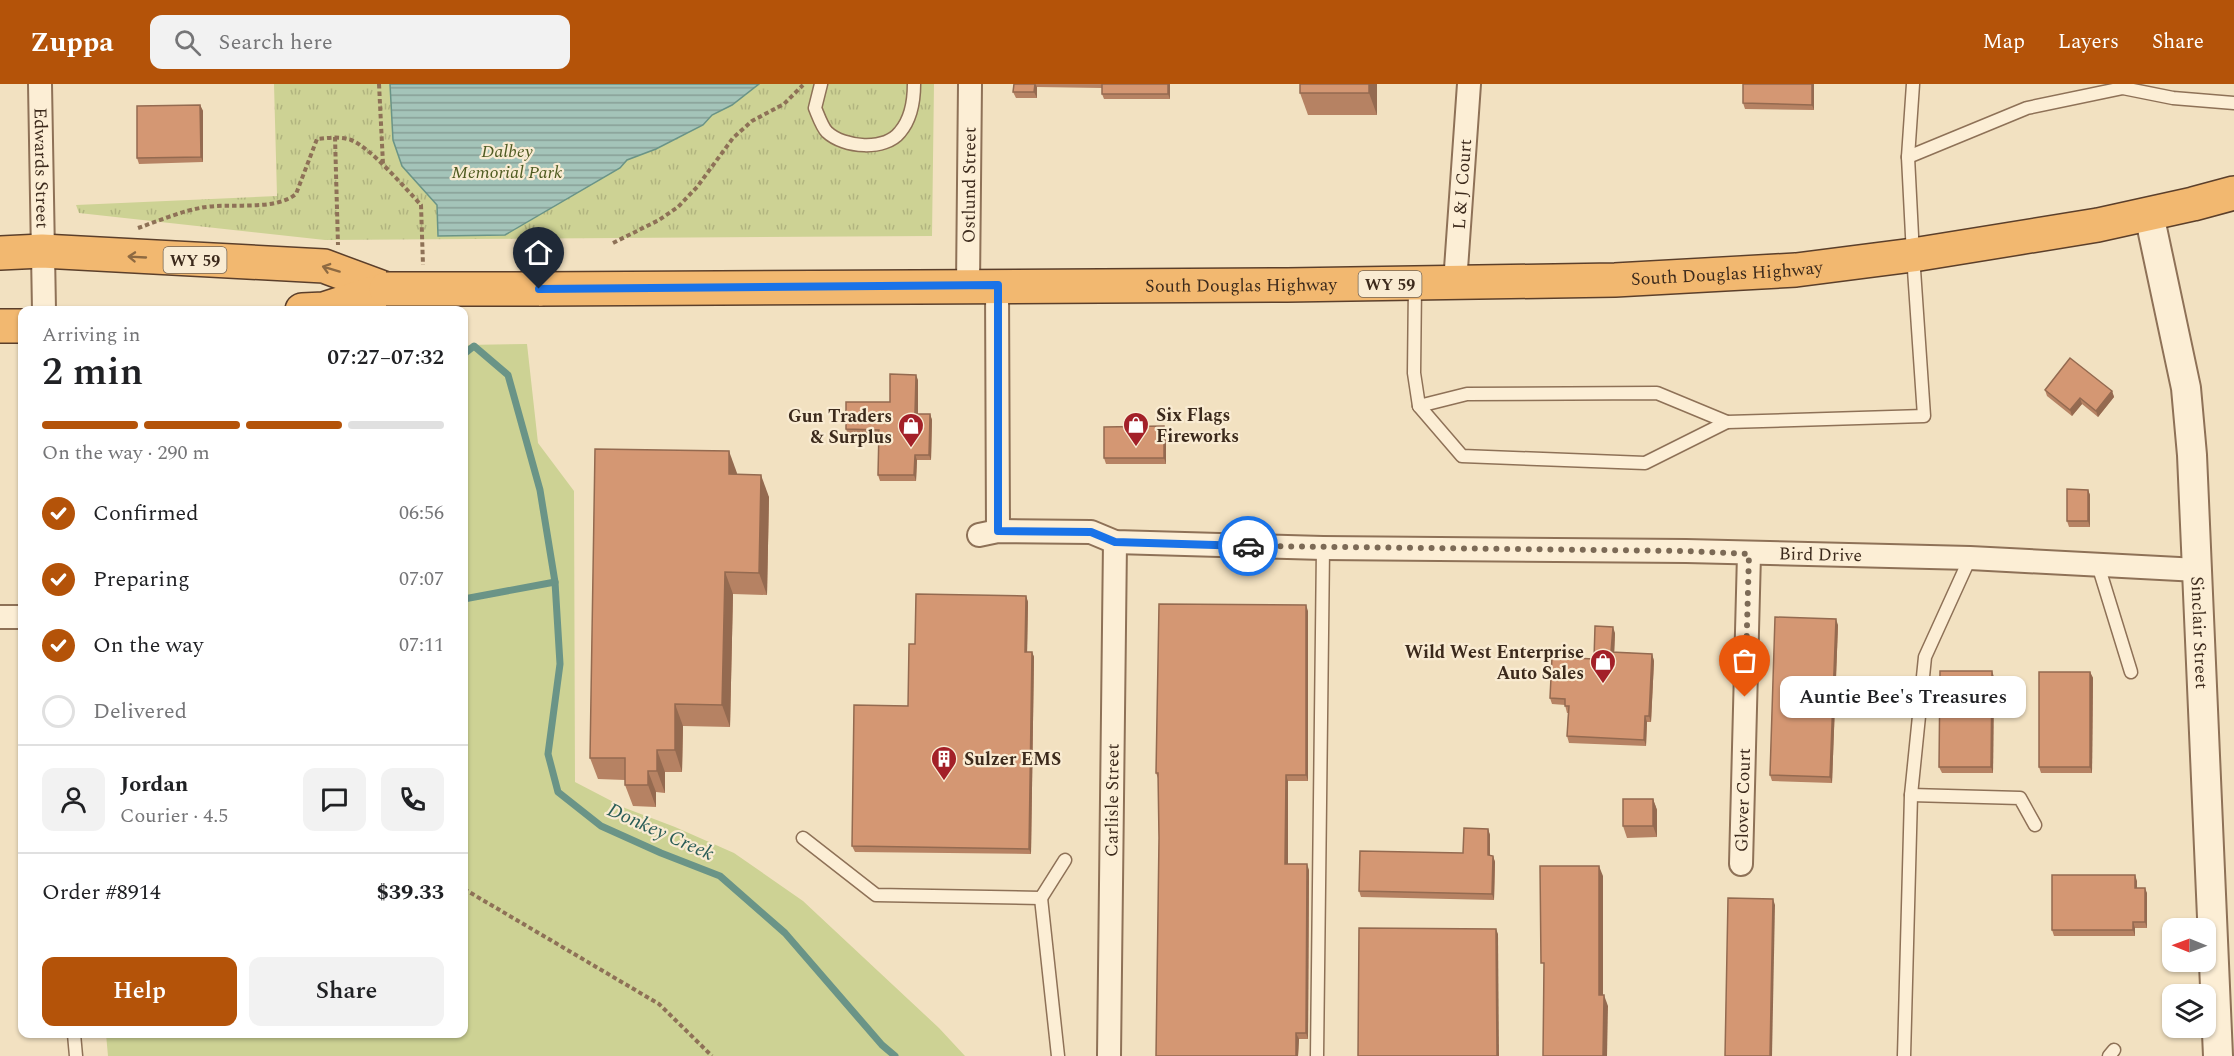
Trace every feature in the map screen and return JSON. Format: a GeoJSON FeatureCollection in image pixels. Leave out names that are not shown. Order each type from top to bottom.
{"type":"FeatureCollection","features":[{"type":"Feature","properties":{"kind":"highway","name":"South Douglas Highway"},"geometry":{"type":"LineString","coordinates":[[333,306],[386,289],[1414,284],[1615,280],[1796,270],[1912,255],[2087,227],[2234,193]]}},
{"type":"Feature","properties":{"kind":"highway","name":"South Douglas Highway"},"geometry":{"type":"LineString","coordinates":[[0,253],[42,251],[324,266],[386,289]]}},
{"type":"Feature","properties":{"kind":"highway"},"geometry":{"type":"LineString","coordinates":[[0,326],[18,326]]}},
{"type":"Feature","properties":{"kind":"street","name":"Edwards Street"},"geometry":{"type":"LineString","coordinates":[[40,84],[44,306]]}},
{"type":"Feature","properties":{"kind":"street","name":"Ostlund Street"},"geometry":{"type":"LineString","coordinates":[[970,84],[983,285]]}},
{"type":"Feature","properties":{"kind":"street","name":"L & J Court"},"geometry":{"type":"LineString","coordinates":[[1455,283],[1469,84]]}},
{"type":"Feature","properties":{"kind":"street","name":"Sinclair Street"},"geometry":{"type":"LineString","coordinates":[[2149,214],[2186,388],[2192,455],[2218,1056]]}},
{"type":"Feature","properties":{"kind":"street","name":"Bird Drive"},"geometry":{"type":"LineString","coordinates":[[983,285],[988,533],[1091,532],[1115,542],[1323,548],[1686,551],[1970,558],[2198,570]]}},
{"type":"Feature","properties":{"kind":"street","name":"Carlisle Street"},"geometry":{"type":"LineString","coordinates":[[1109,1056],[1115,542]]}},
{"type":"Feature","properties":{"kind":"street","name":"Glover Court"},"geometry":{"type":"LineString","coordinates":[[1741,864],[1749,554]]}},
{"type":"Feature","properties":{"kind":"street"},"geometry":{"type":"LineString","coordinates":[[0,617],[18,617]]}},
{"type":"Feature","properties":{"kind":"lane"},"geometry":{"type":"LineString","coordinates":[[821,84],[815,108],[827,132],[852,145],[880,145],[900,133],[914,101],[914,84]]}},
{"type":"Feature","properties":{"kind":"lane"},"geometry":{"type":"LineString","coordinates":[[1419,406],[1467,394],[1657,393],[1727,422],[1924,416],[1912,255],[1908,157],[1913,84]]}},
{"type":"Feature","properties":{"kind":"lane"},"geometry":{"type":"LineString","coordinates":[[1908,157],[2027,108],[2123,88],[2173,98],[2234,103]]}},
{"type":"Feature","properties":{"kind":"lane"},"geometry":{"type":"LineString","coordinates":[[1414,284],[1414,373],[1419,406],[1462,456],[1645,463],[1727,422]]}},
{"type":"Feature","properties":{"kind":"lane"},"geometry":{"type":"LineString","coordinates":[[1317,1056],[1323,548]]}},
{"type":"Feature","properties":{"kind":"lane"},"geometry":{"type":"LineString","coordinates":[[1904,1056],[1911,795],[1925,657],[1970,558]]}},
{"type":"Feature","properties":{"kind":"lane"},"geometry":{"type":"LineString","coordinates":[[2098,565],[2131,672]]}},
{"type":"Feature","properties":{"kind":"lane"},"geometry":{"type":"LineString","coordinates":[[1911,795],[2020,798],[2034,825]]}},
{"type":"Feature","properties":{"kind":"lane"},"geometry":{"type":"LineString","coordinates":[[803,838],[876,895],[1041,898]]}},
{"type":"Feature","properties":{"kind":"lane"},"geometry":{"type":"LineString","coordinates":[[1058,1056],[1041,898],[1065,860]]}},
{"type":"Feature","properties":{"kind":"lane"},"geometry":{"type":"LineString","coordinates":[[74,1038],[76,1056]]}},
{"type":"Feature","properties":{"kind":"path"},"geometry":{"type":"LineString","coordinates":[[379,84],[383,164]]}},
{"type":"Feature","properties":{"kind":"path"},"geometry":{"type":"LineString","coordinates":[[613,243],[659,220],[678,207],[697,187],[733,138],[752,120],[784,104],[804,84]]}},
{"type":"Feature","properties":{"kind":"path"},"geometry":{"type":"LineString","coordinates":[[335,137],[339,248]]}},
{"type":"Feature","properties":{"kind":"path"},"geometry":{"type":"LineString","coordinates":[[137,228],[200,208],[273,204],[289,200],[296,194],[317,139],[335,137],[352,140],[383,164],[421,205],[423,267]]}},
{"type":"Feature","properties":{"kind":"path"},"geometry":{"type":"LineString","coordinates":[[468,891],[659,1004],[712,1056]]}},
{"type":"Feature","properties":{"kind":"green space","name":"Dalbey Memorial Park"},"geometry":{"type":"Polygon","coordinates":[[[274,84],[934,84],[932,236],[325,240],[79,213],[76,205],[277,196],[274,84]]]}},
{"type":"Feature","properties":{"kind":"green space"},"geometry":{"type":"Polygon","coordinates":[[[527,344],[538,443],[574,491],[575,782],[625,808],[734,853],[803,901],[939,1028],[965,1056],[108,1056],[106,1038],[468,1038],[468,345],[527,344]]]}},
{"type":"Feature","properties":{"kind":"water"},"geometry":{"type":"Polygon","coordinates":[[[390,84],[759,84],[732,105],[712,115],[703,125],[656,149],[627,160],[620,168],[505,235],[438,236],[437,205],[402,166],[393,140],[390,84]]]}},
{"type":"Feature","properties":{"kind":"building"},"geometry":{"type":"Polygon","coordinates":[[[1014,84],[1035,84],[1034,92],[1013,92],[1014,84]]]}},
{"type":"Feature","properties":{"kind":"building"},"geometry":{"type":"Polygon","coordinates":[[[1102,84],[1168,84],[1168,94],[1102,94],[1102,84]]]}},
{"type":"Feature","properties":{"kind":"building"},"geometry":{"type":"Polygon","coordinates":[[[1300,84],[1369,84],[1369,93],[1300,93],[1300,84]]]}},
{"type":"Feature","properties":{"kind":"building"},"geometry":{"type":"Polygon","coordinates":[[[1743,84],[1812,84],[1812,105],[1743,103],[1743,84]]]}},
{"type":"Feature","properties":{"kind":"building"},"geometry":{"type":"Polygon","coordinates":[[[200,105],[201,157],[137,158],[137,106],[200,105]]]}},
{"type":"Feature","properties":{"kind":"building"},"geometry":{"type":"Polygon","coordinates":[[[2070,358],[2112,391],[2096,411],[2080,398],[2070,410],[2045,390],[2070,358]]]}},
{"type":"Feature","properties":{"kind":"building","name":"Gun Traders & Surplus"},"geometry":{"type":"Polygon","coordinates":[[[890,374],[916,375],[915,414],[930,414],[929,455],[915,455],[914,475],[878,475],[879,430],[846,429],[846,402],[890,402],[890,374]]]}},
{"type":"Feature","properties":{"kind":"building","name":"Six Flags Fireworks"},"geometry":{"type":"Polygon","coordinates":[[[1164,426],[1164,458],[1104,458],[1104,427],[1164,426]]]}},
{"type":"Feature","properties":{"kind":"building"},"geometry":{"type":"Polygon","coordinates":[[[595,449],[729,451],[729,474],[761,475],[759,573],[725,572],[722,705],[675,704],[675,750],[657,750],[657,771],[648,771],[648,785],[625,785],[625,758],[590,758],[595,449]]]}},
{"type":"Feature","properties":{"kind":"building"},"geometry":{"type":"Polygon","coordinates":[[[2067,489],[2088,490],[2088,521],[2067,521],[2067,489]]]}},
{"type":"Feature","properties":{"kind":"building","name":"Sulzer EMS"},"geometry":{"type":"Polygon","coordinates":[[[916,594],[1026,596],[1025,652],[1032,652],[1029,849],[852,846],[854,705],[908,706],[909,644],[915,644],[916,594]]]}},
{"type":"Feature","properties":{"kind":"building"},"geometry":{"type":"Polygon","coordinates":[[[1159,604],[1306,605],[1306,775],[1286,775],[1285,864],[1307,864],[1306,1033],[1296,1033],[1296,1056],[1156,1056],[1159,838],[1158,773],[1156,773],[1159,604]]]}},
{"type":"Feature","properties":{"kind":"building"},"geometry":{"type":"Polygon","coordinates":[[[1775,617],[1836,619],[1830,777],[1770,775],[1775,617]]]}},
{"type":"Feature","properties":{"kind":"building","name":"Wild West Enterprise Auto Sales"},"geometry":{"type":"Polygon","coordinates":[[[1595,626],[1613,627],[1611,652],[1652,654],[1649,716],[1645,716],[1644,740],[1567,736],[1569,706],[1565,706],[1565,699],[1550,698],[1552,657],[1594,659],[1595,626]]]}},
{"type":"Feature","properties":{"kind":"building"},"geometry":{"type":"Polygon","coordinates":[[[1940,671],[1992,671],[1991,767],[1939,767],[1940,671]]]}},
{"type":"Feature","properties":{"kind":"building"},"geometry":{"type":"Polygon","coordinates":[[[2039,672],[2090,672],[2090,767],[2039,767],[2039,672]]]}},
{"type":"Feature","properties":{"kind":"building"},"geometry":{"type":"Polygon","coordinates":[[[1623,799],[1653,799],[1653,826],[1623,826],[1623,799]]]}},
{"type":"Feature","properties":{"kind":"building"},"geometry":{"type":"Polygon","coordinates":[[[1464,828],[1488,829],[1488,855],[1493,856],[1492,894],[1359,891],[1360,851],[1463,853],[1464,828]]]}},
{"type":"Feature","properties":{"kind":"building"},"geometry":{"type":"Polygon","coordinates":[[[1540,866],[1599,866],[1599,995],[1604,995],[1603,1056],[1543,1056],[1544,963],[1541,963],[1540,866]]]}},
{"type":"Feature","properties":{"kind":"building"},"geometry":{"type":"Polygon","coordinates":[[[2052,875],[2135,875],[2135,888],[2145,888],[2145,922],[2133,922],[2133,930],[2052,930],[2052,875]]]}},
{"type":"Feature","properties":{"kind":"building"},"geometry":{"type":"Polygon","coordinates":[[[1728,898],[1773,899],[1770,1056],[1725,1056],[1728,898]]]}},
{"type":"Feature","properties":{"kind":"building"},"geometry":{"type":"Polygon","coordinates":[[[1359,928],[1496,929],[1497,1056],[1358,1056],[1359,928]]]}},
{"type":"Feature","properties":{"kind":"waterway","name":"Donkey Creek"},"geometry":{"type":"LineString","coordinates":[[468,351],[474,346],[508,375],[540,490],[555,582],[560,664],[548,754],[558,792],[601,826],[720,876],[785,933],[882,1045],[895,1056]]}},
{"type":"Feature","properties":{"kind":"waterway","name":"Donkey Creek"},"geometry":{"type":"LineString","coordinates":[[468,598],[555,582]]}},
{"type":"Feature","properties":{"kind":"way so far"},"geometry":{"type":"LineString","coordinates":[[1248,546],[1686,551],[1749,554],[1745,697]]}},
{"type":"Feature","properties":{"kind":"place","name":"Six Flags Fireworks"},"geometry":{"type":"Point","coordinates":[1136,448]}},
{"type":"Feature","properties":{"kind":"place","name":"Gun Traders & Surplus"},"geometry":{"type":"Point","coordinates":[911,449]}},
{"type":"Feature","properties":{"kind":"place","name":"Wild West Enterprise Auto Sales"},"geometry":{"type":"Point","coordinates":[1603,685]}},
{"type":"Feature","properties":{"kind":"place","name":"Auntie Bee's Treasures"},"geometry":{"type":"Point","coordinates":[1745,697]}},
{"type":"Feature","properties":{"kind":"place","name":"Sulzer EMS"},"geometry":{"type":"Point","coordinates":[944,782]}},
{"type":"Feature","properties":{"kind":"route"},"geometry":{"type":"LineString","coordinates":[[539,289],[998,285],[998,531],[1091,532],[1115,542],[1248,546]]}}]}
